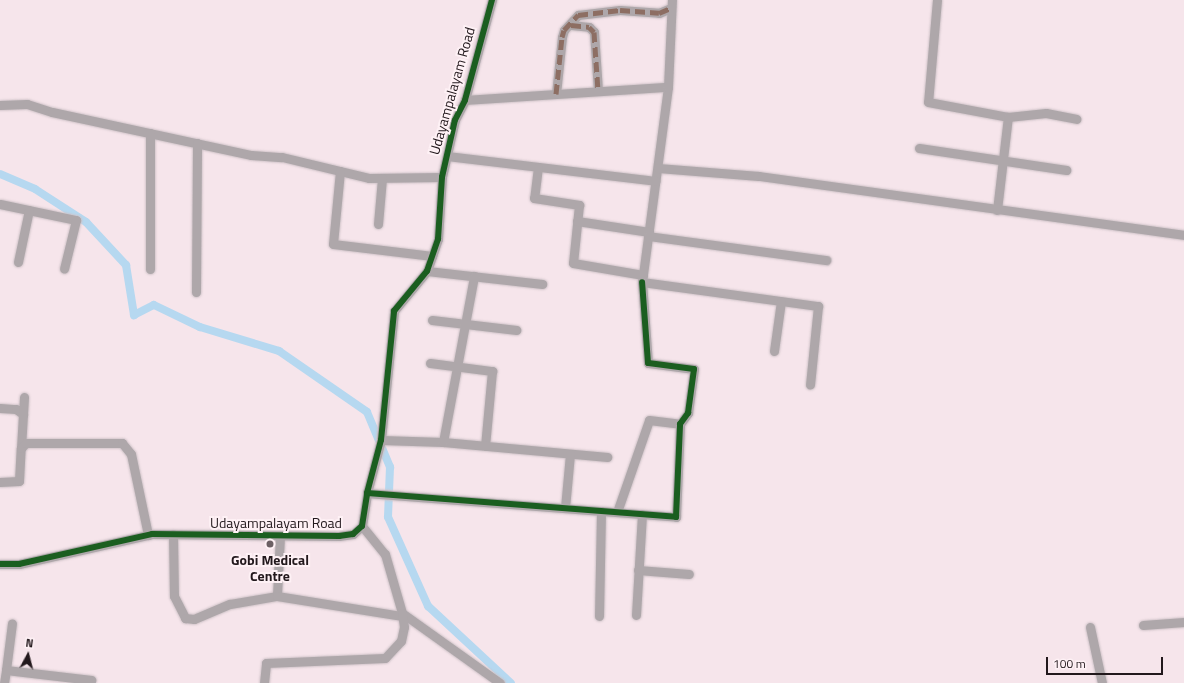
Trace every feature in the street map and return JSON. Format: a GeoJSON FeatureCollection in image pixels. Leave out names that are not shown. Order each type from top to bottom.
{"type":"FeatureCollection","features":[{"type":"Feature","properties":{"kind":"street","name":"Udayampalayam Road"},"geometry":{"type":"LineString","coordinates":[[0,564],[19,564],[148,535],[339,536],[353,534],[362,526],[373,468],[381,440],[394,311],[427,271],[438,239],[442,178],[455,120],[465,100],[492,0]]}},
{"type":"Feature","properties":{"kind":"street"},"geometry":{"type":"LineString","coordinates":[[937,0],[928,102],[1008,117],[1046,113],[1076,119]]}},
{"type":"Feature","properties":{"kind":"street"},"geometry":{"type":"LineString","coordinates":[[556,94],[564,30],[582,14],[620,10],[659,13],[672,4]]}},
{"type":"Feature","properties":{"kind":"street"},"geometry":{"type":"LineString","coordinates":[[369,493],[676,517],[680,424],[688,413],[694,369],[648,363],[642,278],[668,87],[672,4]]}},
{"type":"Feature","properties":{"kind":"street"},"geometry":{"type":"LineString","coordinates":[[571,25],[589,27],[594,32],[598,92]]}},
{"type":"Feature","properties":{"kind":"street"},"geometry":{"type":"LineString","coordinates":[[465,100],[668,87]]}},
{"type":"Feature","properties":{"kind":"street"},"geometry":{"type":"LineString","coordinates":[[0,106],[27,104],[52,112],[251,155],[282,158],[369,178],[442,178]]}},
{"type":"Feature","properties":{"kind":"street"},"geometry":{"type":"LineString","coordinates":[[996,210],[1008,117]]}},
{"type":"Feature","properties":{"kind":"street"},"geometry":{"type":"LineString","coordinates":[[150,133],[150,269]]}},
{"type":"Feature","properties":{"kind":"street"},"geometry":{"type":"LineString","coordinates":[[196,143],[196,292]]}},
{"type":"Feature","properties":{"kind":"street"},"geometry":{"type":"LineString","coordinates":[[919,148],[1066,170]]}},
{"type":"Feature","properties":{"kind":"street"},"geometry":{"type":"LineString","coordinates":[[447,156],[656,181]]}},
{"type":"Feature","properties":{"kind":"street"},"geometry":{"type":"LineString","coordinates":[[538,167],[534,198],[579,205],[573,263],[642,278],[818,306],[810,385]]}},
{"type":"Feature","properties":{"kind":"street"},"geometry":{"type":"LineString","coordinates":[[658,168],[759,176],[1184,235]]}},
{"type":"Feature","properties":{"kind":"street"},"geometry":{"type":"LineString","coordinates":[[340,171],[333,244],[432,256]]}},
{"type":"Feature","properties":{"kind":"street"},"geometry":{"type":"LineString","coordinates":[[378,224],[382,178]]}},
{"type":"Feature","properties":{"kind":"street"},"geometry":{"type":"LineString","coordinates":[[0,204],[76,220],[64,269]]}},
{"type":"Feature","properties":{"kind":"street"},"geometry":{"type":"LineString","coordinates":[[18,262],[29,210]]}},
{"type":"Feature","properties":{"kind":"street"},"geometry":{"type":"LineString","coordinates":[[577,221],[648,234],[826,260]]}},
{"type":"Feature","properties":{"kind":"street"},"geometry":{"type":"LineString","coordinates":[[427,271],[542,284]]}},
{"type":"Feature","properties":{"kind":"street"},"geometry":{"type":"LineString","coordinates":[[443,442],[474,276]]}},
{"type":"Feature","properties":{"kind":"street"},"geometry":{"type":"LineString","coordinates":[[774,351],[780,301]]}},
{"type":"Feature","properties":{"kind":"street"},"geometry":{"type":"LineString","coordinates":[[432,320],[516,330]]}},
{"type":"Feature","properties":{"kind":"street"},"geometry":{"type":"LineString","coordinates":[[430,363],[492,371],[485,446]]}},
{"type":"Feature","properties":{"kind":"street"},"geometry":{"type":"LineString","coordinates":[[0,482],[19,481],[24,397]]}},
{"type":"Feature","properties":{"kind":"street"},"geometry":{"type":"LineString","coordinates":[[0,408],[16,409],[23,414]]}},
{"type":"Feature","properties":{"kind":"street"},"geometry":{"type":"LineString","coordinates":[[617,512],[649,420],[680,424]]}},
{"type":"Feature","properties":{"kind":"street"},"geometry":{"type":"LineString","coordinates":[[381,440],[443,442],[607,457]]}},
{"type":"Feature","properties":{"kind":"street"},"geometry":{"type":"LineString","coordinates":[[21,448],[29,442],[117,442],[126,445],[131,454],[148,535]]}},
{"type":"Feature","properties":{"kind":"street"},"geometry":{"type":"LineString","coordinates":[[565,508],[570,454]]}},
{"type":"Feature","properties":{"kind":"street"},"geometry":{"type":"LineString","coordinates":[[599,616],[601,511]]}},
{"type":"Feature","properties":{"kind":"street"},"geometry":{"type":"LineString","coordinates":[[636,615],[642,514]]}},
{"type":"Feature","properties":{"kind":"street"},"geometry":{"type":"LineString","coordinates":[[264,683],[266,663],[385,658],[401,641],[404,627],[402,615],[386,554],[362,526]]}},
{"type":"Feature","properties":{"kind":"street"},"geometry":{"type":"LineString","coordinates":[[173,534],[174,596],[185,618],[194,619],[230,604],[277,596],[402,615],[500,683]]}},
{"type":"Feature","properties":{"kind":"street"},"geometry":{"type":"LineString","coordinates":[[277,596],[280,536]]}},
{"type":"Feature","properties":{"kind":"street"},"geometry":{"type":"LineString","coordinates":[[638,570],[689,574]]}},
{"type":"Feature","properties":{"kind":"street"},"geometry":{"type":"LineString","coordinates":[[1143,625],[1184,622]]}},
{"type":"Feature","properties":{"kind":"street"},"geometry":{"type":"LineString","coordinates":[[4,683],[12,623]]}},
{"type":"Feature","properties":{"kind":"street"},"geometry":{"type":"LineString","coordinates":[[1090,626],[1102,683]]}},
{"type":"Feature","properties":{"kind":"street"},"geometry":{"type":"LineString","coordinates":[[6,670],[91,680]]}},
{"type":"Feature","properties":{"kind":"waterway"},"geometry":{"type":"LineString","coordinates":[[0,174],[35,189],[86,222],[126,265],[134,315],[154,305],[200,327],[279,351],[367,412],[390,467],[388,517],[428,606],[511,683]]}},
{"type":"Feature","properties":{"kind":"marked path"},"geometry":{"type":"LineString","coordinates":[[556,94],[562,37],[564,30],[578,15],[620,10],[659,13],[671,8]]}},
{"type":"Feature","properties":{"kind":"marked path"},"geometry":{"type":"LineString","coordinates":[[571,25],[589,27],[594,32],[598,91]]}},
{"type":"Feature","properties":{"kind":"cycle path"},"geometry":{"type":"LineString","coordinates":[[0,564],[19,564],[152,534],[339,536],[353,534],[362,526],[367,493],[381,440],[394,311],[427,271],[438,239],[442,177],[455,120],[465,100],[492,0]]}},
{"type":"Feature","properties":{"kind":"cycle path"},"geometry":{"type":"LineString","coordinates":[[367,493],[676,517],[680,424],[688,413],[694,369],[648,363],[642,282]]}},
{"type":"Feature","properties":{"kind":"place","name":"Gobi Medical Centre"},"geometry":{"type":"Point","coordinates":[270,544]}}]}
